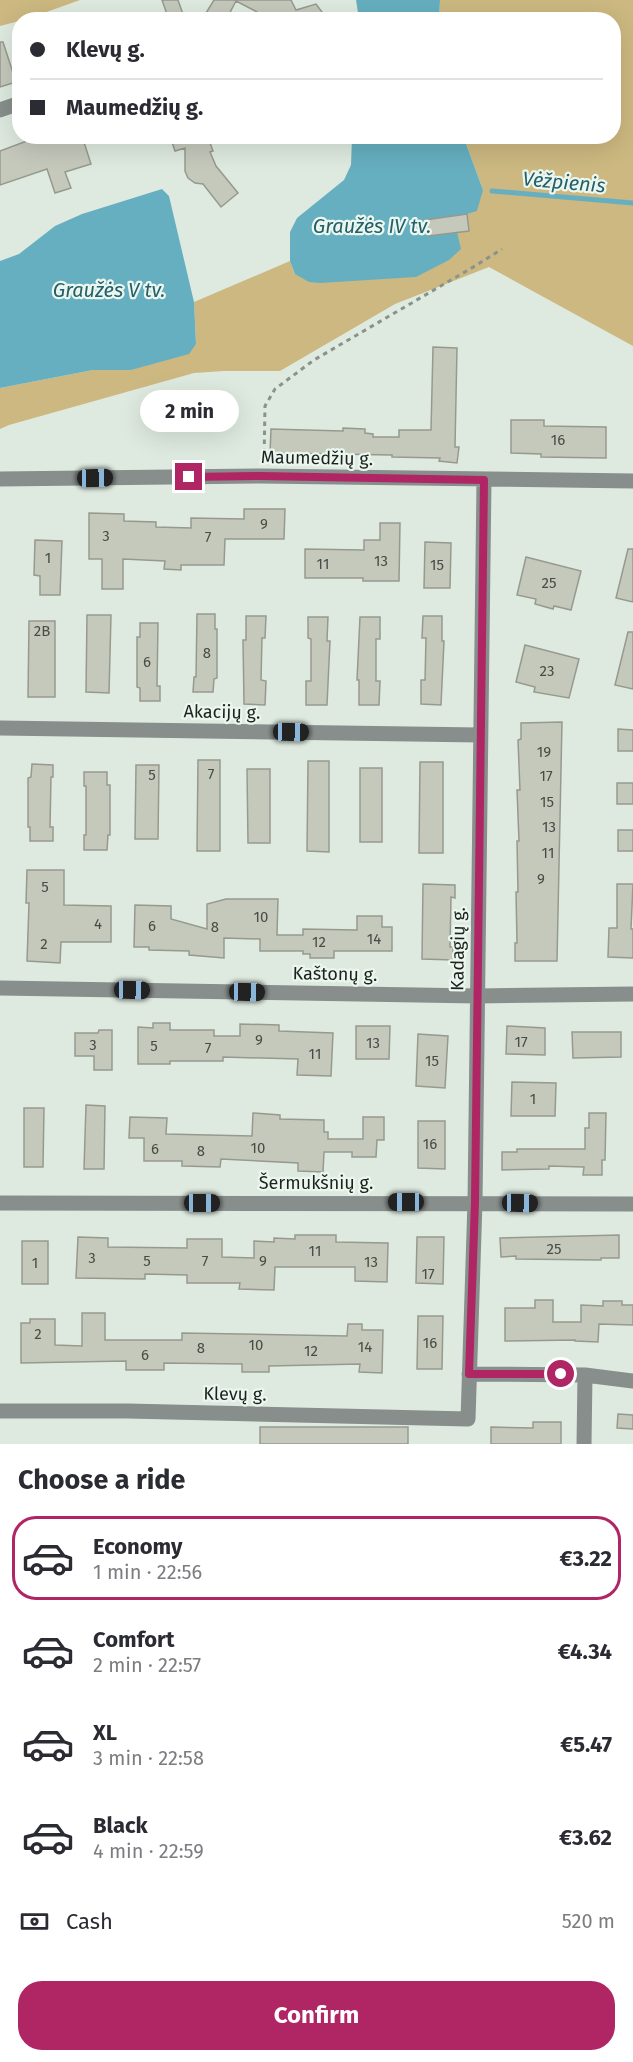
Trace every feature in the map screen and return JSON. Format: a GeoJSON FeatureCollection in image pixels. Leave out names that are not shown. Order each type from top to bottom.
{"type":"FeatureCollection","features":[{"type":"Feature","properties":{"kind":"street","name":"Maumedžių g."},"geometry":{"type":"LineString","coordinates":[[0,479],[260,476],[633,481]]}},
{"type":"Feature","properties":{"kind":"street","name":"Kadagių g."},"geometry":{"type":"LineString","coordinates":[[468,1419],[475,1202],[484,480]]}},
{"type":"Feature","properties":{"kind":"street","name":"Akacijų g."},"geometry":{"type":"LineString","coordinates":[[0,728],[480,735]]}},
{"type":"Feature","properties":{"kind":"street","name":"Kaštonų g."},"geometry":{"type":"LineString","coordinates":[[0,988],[477,996],[633,994]]}},
{"type":"Feature","properties":{"kind":"street","name":"Šermukšnių g."},"geometry":{"type":"LineString","coordinates":[[0,1203],[633,1204]]}},
{"type":"Feature","properties":{"kind":"street"},"geometry":{"type":"LineString","coordinates":[[469,1374],[585,1375],[633,1381]]}},
{"type":"Feature","properties":{"kind":"street"},"geometry":{"type":"LineString","coordinates":[[584,1444],[585,1375]]}},
{"type":"Feature","properties":{"kind":"street","name":"Klevų g."},"geometry":{"type":"LineString","coordinates":[[0,1411],[140,1411],[468,1419]]}},
{"type":"Feature","properties":{"kind":"path"},"geometry":{"type":"LineString","coordinates":[[260,476],[265,457],[265,406],[275,388],[314,360],[502,249]]}},
{"type":"Feature","properties":{"kind":"shaded area"},"geometry":{"type":"Polygon","coordinates":[[[0,0],[80,0],[47,12],[12,12],[12,23],[0,26],[0,0]]]}},
{"type":"Feature","properties":{"kind":"shaded area"},"geometry":{"type":"Polygon","coordinates":[[[440,0],[633,0],[633,346],[489,267],[395,304],[280,371],[194,373],[0,429],[0,388],[93,370],[131,370],[196,344],[194,302],[290,261],[295,274],[428,236],[425,220],[483,190],[466,144],[621,144],[621,12],[439,12],[440,0]]]}},
{"type":"Feature","properties":{"kind":"water"},"geometry":{"type":"Polygon","coordinates":[[[356,0],[440,0],[439,12],[358,12],[356,0]]]}},
{"type":"Feature","properties":{"kind":"water","name":"Graužės IV tv."},"geometry":{"type":"Polygon","coordinates":[[[352,144],[466,144],[483,190],[477,211],[425,221],[428,236],[457,232],[461,249],[449,260],[416,277],[320,283],[309,282],[295,274],[290,261],[290,232],[297,218],[344,180],[351,165],[352,144]]]}},
{"type":"Feature","properties":{"kind":"water","name":"Graužės V tv."},"geometry":{"type":"Polygon","coordinates":[[[162,189],[169,196],[194,302],[196,344],[189,354],[131,370],[93,370],[0,388],[0,261],[19,254],[55,226],[82,214],[162,189]]]}},
{"type":"Feature","properties":{"kind":"building"},"geometry":{"type":"Polygon","coordinates":[[[162,0],[178,0],[182,12],[166,12],[162,0]]]}},
{"type":"Feature","properties":{"kind":"building"},"geometry":{"type":"Polygon","coordinates":[[[214,0],[291,0],[296,10],[316,4],[322,12],[257,12],[236,1],[230,12],[207,12],[214,0]]]}},
{"type":"Feature","properties":{"kind":"building"},"geometry":{"type":"Polygon","coordinates":[[[0,42],[3,42],[12,70],[12,83],[0,87],[0,42]]]}},
{"type":"Feature","properties":{"kind":"building"},"geometry":{"type":"Polygon","coordinates":[[[19,144],[85,144],[91,164],[65,172],[71,188],[55,193],[47,169],[0,185],[0,151],[19,144]]]}},
{"type":"Feature","properties":{"kind":"building"},"geometry":{"type":"Polygon","coordinates":[[[173,144],[210,144],[213,151],[210,152],[216,166],[238,193],[221,207],[203,184],[195,183],[188,178],[185,171],[185,148],[175,151],[173,144]]]}},
{"type":"Feature","properties":{"kind":"building"},"geometry":{"type":"Polygon","coordinates":[[[467,214],[469,231],[428,236],[425,220],[467,214]]]}},
{"type":"Feature","properties":{"kind":"building"},"geometry":{"type":"Polygon","coordinates":[[[433,347],[457,348],[455,447],[459,447],[457,463],[439,461],[440,458],[392,457],[392,455],[270,453],[271,429],[343,431],[343,428],[365,429],[365,433],[373,434],[373,437],[399,437],[399,430],[431,430],[433,347]]]}},
{"type":"Feature","properties":{"kind":"building"},"geometry":{"type":"Polygon","coordinates":[[[511,420],[544,420],[544,426],[606,427],[606,458],[541,457],[541,454],[511,453],[511,420]]]}},
{"type":"Feature","properties":{"kind":"building"},"geometry":{"type":"Polygon","coordinates":[[[244,509],[285,509],[284,539],[225,539],[224,565],[181,565],[181,570],[164,569],[165,561],[123,559],[123,589],[102,589],[102,559],[89,559],[89,513],[124,514],[124,521],[156,522],[156,527],[191,528],[191,518],[244,519],[244,509]]]}},
{"type":"Feature","properties":{"kind":"building"},"geometry":{"type":"Polygon","coordinates":[[[380,523],[400,523],[399,581],[363,581],[363,578],[305,578],[305,549],[364,550],[364,540],[380,540],[380,523]]]}},
{"type":"Feature","properties":{"kind":"building"},"geometry":{"type":"Polygon","coordinates":[[[35,540],[62,541],[60,595],[40,595],[40,576],[34,575],[35,540]]]}},
{"type":"Feature","properties":{"kind":"building"},"geometry":{"type":"Polygon","coordinates":[[[425,542],[451,543],[450,588],[424,588],[425,542]]]}},
{"type":"Feature","properties":{"kind":"building"},"geometry":{"type":"Polygon","coordinates":[[[628,549],[633,549],[633,602],[616,598],[628,549]]]}},
{"type":"Feature","properties":{"kind":"building"},"geometry":{"type":"Polygon","coordinates":[[[526,557],[581,571],[571,610],[554,606],[553,609],[535,604],[536,599],[517,595],[526,557]]]}},
{"type":"Feature","properties":{"kind":"building"},"geometry":{"type":"Polygon","coordinates":[[[197,614],[215,614],[217,678],[214,679],[213,692],[193,692],[194,677],[196,677],[197,614]]]}},
{"type":"Feature","properties":{"kind":"building"},"geometry":{"type":"Polygon","coordinates":[[[87,615],[111,615],[109,693],[86,692],[87,615]]]}},
{"type":"Feature","properties":{"kind":"building"},"geometry":{"type":"Polygon","coordinates":[[[246,616],[266,616],[265,638],[262,638],[261,680],[266,681],[265,705],[244,704],[243,640],[246,640],[246,616]]]}},
{"type":"Feature","properties":{"kind":"building"},"geometry":{"type":"Polygon","coordinates":[[[423,616],[442,616],[442,641],[444,641],[441,705],[421,704],[421,680],[425,680],[426,638],[422,638],[423,616]]]}},
{"type":"Feature","properties":{"kind":"building"},"geometry":{"type":"Polygon","coordinates":[[[308,617],[328,617],[327,641],[330,641],[327,705],[306,705],[306,681],[311,681],[311,639],[308,638],[308,617]]]}},
{"type":"Feature","properties":{"kind":"building"},"geometry":{"type":"Polygon","coordinates":[[[360,617],[380,617],[380,639],[376,639],[376,681],[380,681],[379,705],[359,705],[359,680],[357,680],[360,617]]]}},
{"type":"Feature","properties":{"kind":"building"},"geometry":{"type":"Polygon","coordinates":[[[29,621],[55,621],[55,697],[28,697],[29,621]]]}},
{"type":"Feature","properties":{"kind":"building"},"geometry":{"type":"Polygon","coordinates":[[[140,623],[158,623],[157,686],[160,686],[160,701],[140,701],[140,688],[137,687],[137,637],[140,637],[140,623]]]}},
{"type":"Feature","properties":{"kind":"building"},"geometry":{"type":"Polygon","coordinates":[[[628,632],[633,632],[633,689],[615,685],[628,632]]]}},
{"type":"Feature","properties":{"kind":"building"},"geometry":{"type":"Polygon","coordinates":[[[525,645],[579,659],[569,698],[534,692],[535,687],[516,682],[525,645]]]}},
{"type":"Feature","properties":{"kind":"building"},"geometry":{"type":"Polygon","coordinates":[[[562,722],[557,961],[515,961],[516,892],[518,892],[517,841],[519,841],[517,790],[520,790],[518,740],[521,739],[521,723],[562,722]]]}},
{"type":"Feature","properties":{"kind":"building"},"geometry":{"type":"Polygon","coordinates":[[[618,729],[633,730],[633,751],[618,751],[618,729]]]}},
{"type":"Feature","properties":{"kind":"building"},"geometry":{"type":"Polygon","coordinates":[[[198,760],[220,760],[220,851],[197,851],[198,760]]]}},
{"type":"Feature","properties":{"kind":"building"},"geometry":{"type":"Polygon","coordinates":[[[308,761],[329,761],[329,852],[307,851],[308,761]]]}},
{"type":"Feature","properties":{"kind":"building"},"geometry":{"type":"Polygon","coordinates":[[[420,762],[443,762],[443,853],[419,853],[420,762]]]}},
{"type":"Feature","properties":{"kind":"building"},"geometry":{"type":"Polygon","coordinates":[[[32,764],[53,765],[50,827],[53,827],[53,841],[30,841],[28,778],[31,777],[32,764]]]}},
{"type":"Feature","properties":{"kind":"building"},"geometry":{"type":"Polygon","coordinates":[[[136,765],[159,765],[158,839],[135,839],[136,765]]]}},
{"type":"Feature","properties":{"kind":"building"},"geometry":{"type":"Polygon","coordinates":[[[360,768],[382,768],[382,842],[360,842],[360,768]]]}},
{"type":"Feature","properties":{"kind":"building"},"geometry":{"type":"Polygon","coordinates":[[[247,769],[270,769],[270,843],[248,843],[247,769]]]}},
{"type":"Feature","properties":{"kind":"building"},"geometry":{"type":"Polygon","coordinates":[[[84,772],[107,772],[107,785],[110,785],[110,835],[108,835],[107,850],[84,850],[86,786],[84,786],[84,772]]]}},
{"type":"Feature","properties":{"kind":"building"},"geometry":{"type":"Polygon","coordinates":[[[617,783],[633,783],[633,804],[617,804],[617,783]]]}},
{"type":"Feature","properties":{"kind":"building"},"geometry":{"type":"Polygon","coordinates":[[[618,830],[633,830],[633,851],[618,851],[618,830]]]}},
{"type":"Feature","properties":{"kind":"building"},"geometry":{"type":"Polygon","coordinates":[[[27,870],[64,870],[64,905],[111,906],[111,942],[61,942],[60,963],[27,961],[29,903],[26,903],[27,870]]]}},
{"type":"Feature","properties":{"kind":"building"},"geometry":{"type":"Polygon","coordinates":[[[423,884],[455,885],[455,898],[451,897],[450,947],[453,947],[453,960],[422,959],[423,884]]]}},
{"type":"Feature","properties":{"kind":"building"},"geometry":{"type":"Polygon","coordinates":[[[617,884],[633,884],[631,929],[633,929],[633,958],[608,957],[609,928],[617,928],[617,884]]]}},
{"type":"Feature","properties":{"kind":"building"},"geometry":{"type":"Polygon","coordinates":[[[226,899],[278,899],[277,935],[303,935],[303,929],[357,930],[357,916],[382,916],[382,927],[392,927],[392,951],[334,951],[334,958],[310,958],[310,954],[303,954],[303,951],[260,951],[260,939],[224,938],[224,958],[189,955],[189,951],[149,950],[149,947],[134,947],[135,905],[171,906],[171,919],[207,929],[207,904],[226,899]]]}},
{"type":"Feature","properties":{"kind":"building"},"geometry":{"type":"Polygon","coordinates":[[[153,1023],[170,1023],[170,1030],[214,1030],[214,1036],[240,1036],[240,1024],[279,1025],[279,1031],[333,1033],[331,1076],[297,1075],[298,1059],[223,1057],[223,1061],[170,1061],[170,1064],[138,1064],[138,1027],[153,1028],[153,1023]]]}},
{"type":"Feature","properties":{"kind":"building"},"geometry":{"type":"Polygon","coordinates":[[[356,1026],[390,1026],[389,1059],[356,1059],[356,1026]]]}},
{"type":"Feature","properties":{"kind":"building"},"geometry":{"type":"Polygon","coordinates":[[[507,1026],[545,1028],[545,1055],[506,1054],[507,1026]]]}},
{"type":"Feature","properties":{"kind":"building"},"geometry":{"type":"Polygon","coordinates":[[[99,1030],[112,1030],[112,1070],[94,1070],[94,1056],[75,1056],[75,1033],[98,1033],[99,1030]]]}},
{"type":"Feature","properties":{"kind":"building"},"geometry":{"type":"Polygon","coordinates":[[[572,1032],[621,1032],[621,1057],[573,1058],[572,1032]]]}},
{"type":"Feature","properties":{"kind":"building"},"geometry":{"type":"Polygon","coordinates":[[[418,1034],[448,1036],[445,1088],[416,1086],[418,1034]]]}},
{"type":"Feature","properties":{"kind":"building"},"geometry":{"type":"Polygon","coordinates":[[[512,1082],[556,1083],[555,1116],[511,1116],[512,1082]]]}},
{"type":"Feature","properties":{"kind":"building"},"geometry":{"type":"Polygon","coordinates":[[[86,1105],[105,1106],[104,1169],[84,1169],[86,1105]]]}},
{"type":"Feature","properties":{"kind":"building"},"geometry":{"type":"Polygon","coordinates":[[[24,1108],[44,1108],[43,1167],[24,1167],[24,1108]]]}},
{"type":"Feature","properties":{"kind":"building"},"geometry":{"type":"Polygon","coordinates":[[[253,1113],[280,1115],[280,1119],[324,1120],[324,1132],[328,1132],[328,1139],[363,1139],[363,1117],[384,1117],[384,1140],[377,1140],[376,1157],[352,1157],[352,1152],[324,1152],[323,1172],[298,1171],[298,1163],[221,1159],[220,1167],[182,1166],[182,1161],[144,1161],[144,1138],[129,1138],[130,1117],[167,1118],[166,1134],[252,1136],[253,1113]]]}},
{"type":"Feature","properties":{"kind":"building"},"geometry":{"type":"Polygon","coordinates":[[[589,1113],[606,1113],[605,1160],[602,1160],[602,1175],[583,1175],[584,1167],[549,1166],[549,1169],[502,1170],[502,1152],[517,1152],[517,1149],[585,1149],[585,1128],[589,1128],[589,1113]]]}},
{"type":"Feature","properties":{"kind":"building"},"geometry":{"type":"Polygon","coordinates":[[[418,1121],[445,1121],[445,1169],[418,1168],[418,1121]]]}},
{"type":"Feature","properties":{"kind":"building"},"geometry":{"type":"Polygon","coordinates":[[[295,1235],[336,1235],[336,1242],[388,1243],[387,1282],[355,1281],[355,1267],[275,1267],[274,1290],[239,1289],[240,1283],[187,1283],[187,1275],[145,1274],[145,1279],[76,1278],[78,1237],[108,1238],[108,1247],[187,1248],[187,1239],[222,1239],[222,1257],[254,1258],[254,1241],[274,1242],[274,1238],[295,1239],[295,1235]]]}},
{"type":"Feature","properties":{"kind":"building"},"geometry":{"type":"Polygon","coordinates":[[[619,1235],[619,1258],[601,1258],[601,1260],[501,1257],[500,1238],[619,1235]]]}},
{"type":"Feature","properties":{"kind":"building"},"geometry":{"type":"Polygon","coordinates":[[[417,1237],[444,1237],[443,1284],[416,1283],[417,1237]]]}},
{"type":"Feature","properties":{"kind":"building"},"geometry":{"type":"Polygon","coordinates":[[[22,1241],[48,1241],[48,1284],[22,1284],[22,1241]]]}},
{"type":"Feature","properties":{"kind":"building"},"geometry":{"type":"Polygon","coordinates":[[[535,1300],[553,1300],[553,1322],[581,1322],[581,1305],[603,1306],[603,1301],[622,1301],[622,1305],[633,1305],[633,1325],[599,1324],[598,1342],[505,1341],[505,1308],[535,1308],[535,1300]]]}},
{"type":"Feature","properties":{"kind":"building"},"geometry":{"type":"Polygon","coordinates":[[[82,1313],[105,1313],[105,1340],[182,1340],[182,1333],[347,1336],[348,1324],[362,1324],[362,1330],[383,1330],[382,1373],[359,1372],[360,1364],[269,1366],[269,1372],[242,1372],[242,1364],[164,1363],[164,1370],[126,1370],[126,1361],[21,1363],[21,1323],[30,1323],[30,1319],[55,1319],[55,1345],[82,1346],[82,1313]]]}},
{"type":"Feature","properties":{"kind":"building"},"geometry":{"type":"Polygon","coordinates":[[[418,1316],[443,1316],[442,1369],[417,1369],[418,1316]]]}},
{"type":"Feature","properties":{"kind":"building"},"geometry":{"type":"Polygon","coordinates":[[[618,1414],[633,1415],[633,1429],[617,1428],[618,1414]]]}},
{"type":"Feature","properties":{"kind":"building"},"geometry":{"type":"Polygon","coordinates":[[[533,1422],[561,1422],[561,1444],[491,1444],[491,1427],[533,1428],[533,1422]]]}},
{"type":"Feature","properties":{"kind":"building"},"geometry":{"type":"Polygon","coordinates":[[[260,1427],[408,1427],[408,1444],[260,1444],[260,1427]]]}},
{"type":"Feature","properties":{"kind":"waterway","name":"Vėžpienis"},"geometry":{"type":"LineString","coordinates":[[492,191],[633,203]]}},
{"type":"Feature","properties":{"kind":"route"},"geometry":{"type":"LineString","coordinates":[[189,477],[484,480],[475,1202],[469,1374],[561,1374]]}}]}
